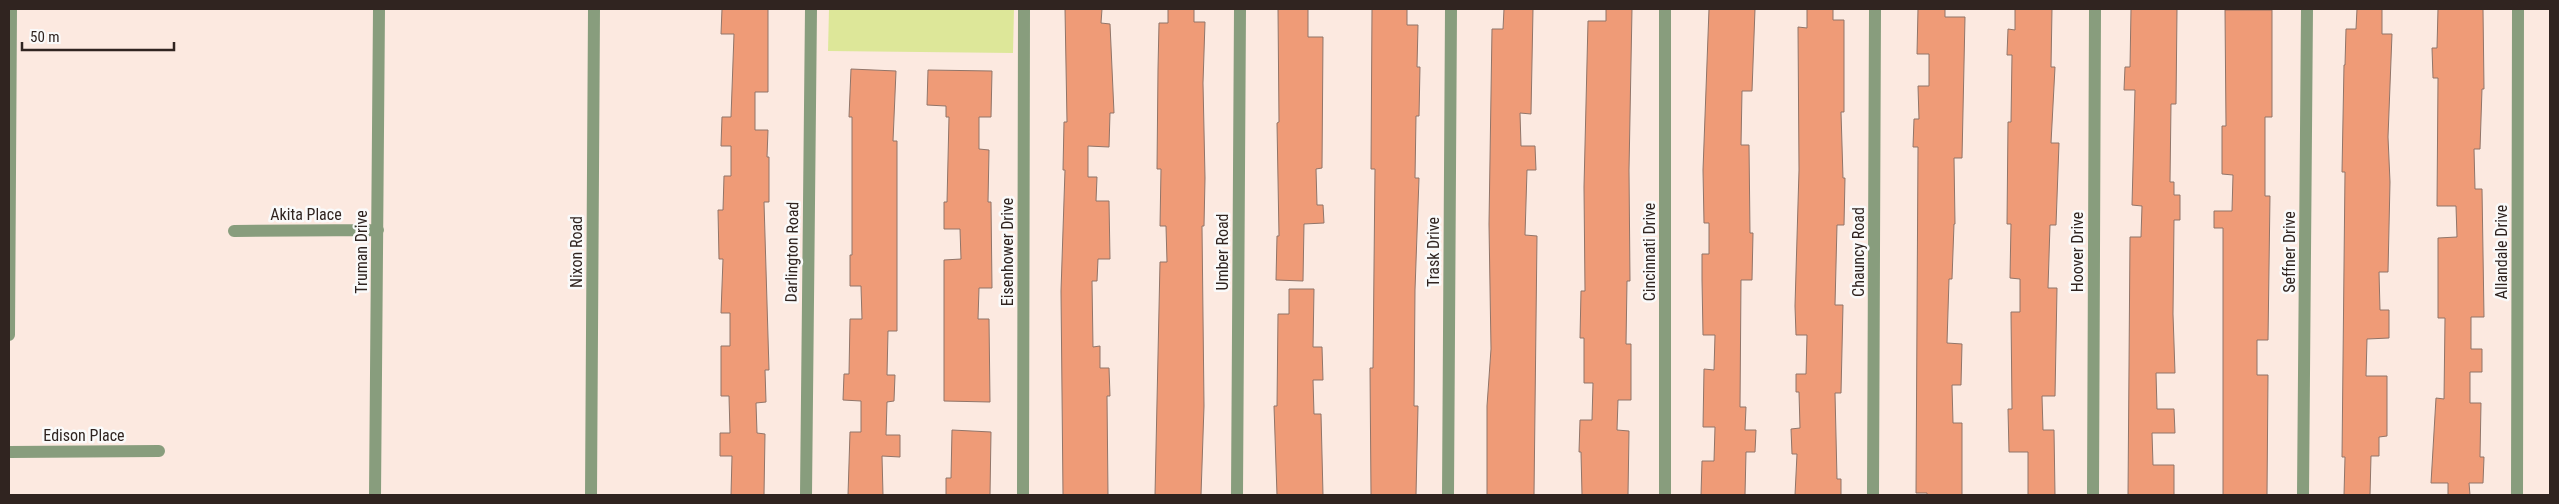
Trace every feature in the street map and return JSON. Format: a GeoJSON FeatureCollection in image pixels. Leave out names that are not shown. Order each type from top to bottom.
{"type":"FeatureCollection","features":[{"type":"Feature","properties":{"kind":"street"},"geometry":{"type":"LineString","coordinates":[[9,335],[11,9]]}},
{"type":"Feature","properties":{"kind":"street","name":"Truman Drive"},"geometry":{"type":"LineString","coordinates":[[375,495],[379,9]]}},
{"type":"Feature","properties":{"kind":"street","name":"Nixon Road"},"geometry":{"type":"LineString","coordinates":[[591,495],[594,9]]}},
{"type":"Feature","properties":{"kind":"street","name":"Darlington Road"},"geometry":{"type":"LineString","coordinates":[[806,495],[810,9]]}},
{"type":"Feature","properties":{"kind":"street","name":"Eisenhower Drive"},"geometry":{"type":"LineString","coordinates":[[1023,495],[1024,9]]}},
{"type":"Feature","properties":{"kind":"street","name":"Umber Road"},"geometry":{"type":"LineString","coordinates":[[1237,495],[1240,9]]}},
{"type":"Feature","properties":{"kind":"street","name":"Trask Drive"},"geometry":{"type":"LineString","coordinates":[[1448,495],[1451,9]]}},
{"type":"Feature","properties":{"kind":"street","name":"Cincinnati Drive"},"geometry":{"type":"LineString","coordinates":[[1665,9],[1665,495]]}},
{"type":"Feature","properties":{"kind":"street","name":"Chauncy Road"},"geometry":{"type":"LineString","coordinates":[[1873,495],[1875,9]]}},
{"type":"Feature","properties":{"kind":"street","name":"Hoover Drive"},"geometry":{"type":"LineString","coordinates":[[2093,495],[2095,9]]}},
{"type":"Feature","properties":{"kind":"street","name":"Seffner Drive"},"geometry":{"type":"LineString","coordinates":[[2303,495],[2306,9]]}},
{"type":"Feature","properties":{"kind":"street","name":"Allandale Drive"},"geometry":{"type":"LineString","coordinates":[[2517,495],[2518,9]]}},
{"type":"Feature","properties":{"kind":"street","name":"Akita Place"},"geometry":{"type":"LineString","coordinates":[[234,231],[378,230]]}},
{"type":"Feature","properties":{"kind":"street","name":"Edison Place"},"geometry":{"type":"LineString","coordinates":[[9,452],[159,451]]}},
{"type":"Feature","properties":{"kind":"green space"},"geometry":{"type":"Polygon","coordinates":[[[829,9],[1014,9],[1013,53],[828,51],[829,9]]]}},
{"type":"Feature","properties":{"kind":"building"},"geometry":{"type":"Polygon","coordinates":[[[722,9],[768,9],[768,92],[755,92],[755,130],[768,130],[767,157],[769,157],[769,202],[764,202],[769,370],[765,370],[766,402],[756,403],[757,433],[765,434],[764,495],[731,495],[732,456],[720,456],[720,433],[730,433],[729,396],[721,396],[721,346],[730,346],[730,313],[721,313],[723,259],[719,259],[718,210],[723,210],[724,176],[731,176],[731,146],[721,146],[722,117],[731,117],[734,34],[721,34],[722,9]]]}},
{"type":"Feature","properties":{"kind":"building"},"geometry":{"type":"Polygon","coordinates":[[[1065,9],[1102,9],[1101,23],[1110,24],[1114,113],[1110,113],[1109,147],[1088,146],[1088,177],[1097,177],[1096,201],[1109,201],[1110,259],[1098,259],[1097,281],[1092,281],[1093,347],[1100,346],[1100,368],[1109,368],[1110,396],[1107,396],[1108,495],[1063,495],[1061,291],[1065,170],[1063,170],[1064,122],[1067,122],[1065,9]]]}},
{"type":"Feature","properties":{"kind":"building"},"geometry":{"type":"Polygon","coordinates":[[[1168,9],[1194,9],[1194,22],[1205,22],[1203,83],[1205,178],[1204,226],[1202,226],[1204,406],[1201,495],[1155,495],[1160,262],[1167,262],[1166,226],[1160,226],[1161,169],[1157,169],[1159,23],[1168,23],[1168,9]]]}},
{"type":"Feature","properties":{"kind":"building"},"geometry":{"type":"Polygon","coordinates":[[[1278,9],[1308,9],[1308,37],[1323,37],[1322,168],[1316,169],[1317,205],[1323,205],[1324,223],[1304,224],[1303,281],[1276,280],[1277,236],[1279,236],[1277,123],[1279,122],[1278,9]]]}},
{"type":"Feature","properties":{"kind":"building"},"geometry":{"type":"Polygon","coordinates":[[[1372,9],[1407,9],[1407,25],[1418,25],[1417,67],[1420,67],[1419,116],[1416,116],[1415,178],[1419,178],[1415,290],[1414,406],[1418,406],[1416,495],[1371,495],[1370,368],[1373,368],[1375,169],[1371,169],[1372,9]]]}},
{"type":"Feature","properties":{"kind":"building"},"geometry":{"type":"Polygon","coordinates":[[[1504,9],[1533,9],[1531,114],[1520,113],[1521,146],[1535,146],[1536,170],[1527,170],[1525,235],[1537,236],[1534,495],[1487,495],[1487,406],[1491,349],[1489,224],[1492,29],[1503,29],[1504,9]]]}},
{"type":"Feature","properties":{"kind":"building"},"geometry":{"type":"Polygon","coordinates":[[[1606,9],[1632,9],[1629,170],[1630,281],[1627,281],[1626,344],[1631,344],[1631,400],[1618,400],[1617,430],[1629,431],[1628,495],[1582,495],[1581,452],[1579,452],[1580,420],[1592,420],[1593,383],[1584,383],[1584,338],[1580,338],[1581,291],[1585,291],[1584,187],[1588,21],[1606,21],[1606,9]]]}},
{"type":"Feature","properties":{"kind":"building"},"geometry":{"type":"Polygon","coordinates":[[[1709,9],[1755,9],[1752,91],[1742,91],[1741,145],[1749,145],[1750,233],[1753,233],[1752,280],[1741,280],[1740,407],[1746,407],[1745,430],[1756,430],[1755,452],[1746,452],[1745,495],[1701,495],[1702,461],[1714,461],[1715,427],[1703,427],[1704,369],[1714,370],[1715,335],[1703,335],[1702,254],[1709,254],[1709,223],[1704,223],[1703,170],[1709,9]]]}},
{"type":"Feature","properties":{"kind":"building"},"geometry":{"type":"Polygon","coordinates":[[[1807,9],[1833,9],[1833,20],[1844,20],[1844,112],[1841,112],[1843,178],[1845,178],[1844,225],[1837,225],[1835,305],[1843,305],[1841,393],[1835,393],[1837,479],[1841,479],[1841,495],[1795,495],[1797,454],[1792,454],[1791,429],[1800,428],[1799,392],[1796,392],[1796,374],[1806,374],[1807,335],[1796,335],[1795,306],[1799,170],[1798,27],[1807,28],[1807,9]]]}},
{"type":"Feature","properties":{"kind":"building"},"geometry":{"type":"Polygon","coordinates":[[[1918,9],[1945,9],[1945,17],[1965,17],[1962,158],[1954,158],[1955,224],[1952,279],[1949,279],[1947,343],[1962,344],[1961,385],[1952,385],[1953,423],[1962,423],[1962,495],[1927,495],[1927,493],[1916,493],[1918,147],[1913,147],[1914,119],[1919,119],[1918,86],[1929,86],[1929,54],[1917,54],[1918,9]]]}},
{"type":"Feature","properties":{"kind":"building"},"geometry":{"type":"Polygon","coordinates":[[[2015,9],[2052,9],[2051,67],[2055,67],[2051,143],[2059,143],[2056,225],[2050,225],[2048,288],[2057,288],[2055,396],[2042,396],[2043,430],[2054,430],[2055,495],[2028,495],[2028,452],[2009,452],[2008,409],[2012,409],[2011,312],[2020,312],[2020,279],[2010,278],[2011,224],[2007,224],[2008,122],[2011,122],[2012,55],[2007,55],[2008,29],[2015,30],[2015,9]]]}},
{"type":"Feature","properties":{"kind":"building"},"geometry":{"type":"Polygon","coordinates":[[[2131,9],[2177,9],[2176,104],[2171,104],[2170,182],[2174,182],[2174,195],[2180,195],[2180,220],[2174,220],[2173,314],[2175,373],[2156,373],[2157,409],[2174,409],[2175,433],[2152,433],[2153,465],[2174,465],[2174,495],[2128,495],[2130,237],[2141,237],[2142,206],[2132,205],[2135,90],[2124,90],[2125,67],[2130,67],[2131,9]]]}},
{"type":"Feature","properties":{"kind":"building"},"geometry":{"type":"Polygon","coordinates":[[[2357,9],[2382,9],[2382,34],[2392,34],[2388,137],[2390,182],[2388,272],[2379,272],[2380,310],[2389,310],[2389,338],[2367,339],[2366,376],[2387,376],[2387,436],[2379,437],[2379,456],[2371,456],[2370,495],[2344,495],[2345,457],[2342,457],[2345,172],[2342,172],[2344,65],[2346,29],[2356,29],[2357,9]]]}},
{"type":"Feature","properties":{"kind":"building"},"geometry":{"type":"Polygon","coordinates":[[[2438,9],[2483,9],[2484,89],[2482,89],[2480,149],[2474,149],[2475,189],[2482,189],[2484,317],[2471,317],[2471,349],[2482,349],[2482,372],[2470,372],[2470,403],[2481,403],[2480,457],[2484,457],[2483,483],[2469,483],[2470,495],[2448,495],[2448,483],[2431,483],[2436,398],[2444,399],[2445,318],[2438,318],[2438,238],[2457,237],[2456,206],[2437,206],[2438,78],[2433,78],[2432,48],[2437,48],[2438,9]]]}},
{"type":"Feature","properties":{"kind":"building"},"geometry":{"type":"Polygon","coordinates":[[[2225,10],[2272,10],[2272,117],[2265,117],[2265,196],[2270,196],[2268,340],[2257,340],[2257,375],[2268,375],[2267,495],[2223,495],[2223,228],[2214,228],[2214,211],[2232,211],[2233,175],[2222,174],[2222,126],[2226,126],[2225,10]]]}},
{"type":"Feature","properties":{"kind":"building"},"geometry":{"type":"Polygon","coordinates":[[[851,69],[896,71],[893,141],[897,141],[897,331],[888,331],[887,375],[895,375],[894,401],[887,402],[886,435],[900,435],[900,457],[882,456],[883,495],[848,495],[850,432],[861,432],[861,401],[843,400],[844,374],[849,374],[850,319],[862,319],[861,286],[850,286],[850,255],[852,255],[852,117],[849,117],[851,69]]]}},
{"type":"Feature","properties":{"kind":"building"},"geometry":{"type":"Polygon","coordinates":[[[928,70],[992,71],[991,117],[979,117],[979,149],[989,150],[988,202],[991,202],[992,288],[979,288],[978,319],[989,319],[990,402],[944,401],[944,260],[961,259],[960,229],[944,229],[944,202],[947,202],[949,117],[946,117],[946,106],[927,105],[928,70]]]}},
{"type":"Feature","properties":{"kind":"building"},"geometry":{"type":"Polygon","coordinates":[[[1289,289],[1314,289],[1313,347],[1322,347],[1323,380],[1313,380],[1314,414],[1321,414],[1323,495],[1277,495],[1274,406],[1277,406],[1278,314],[1289,314],[1289,289]]]}},
{"type":"Feature","properties":{"kind":"building"},"geometry":{"type":"Polygon","coordinates":[[[952,430],[991,432],[990,495],[946,495],[946,478],[951,478],[952,430]]]}}]}
